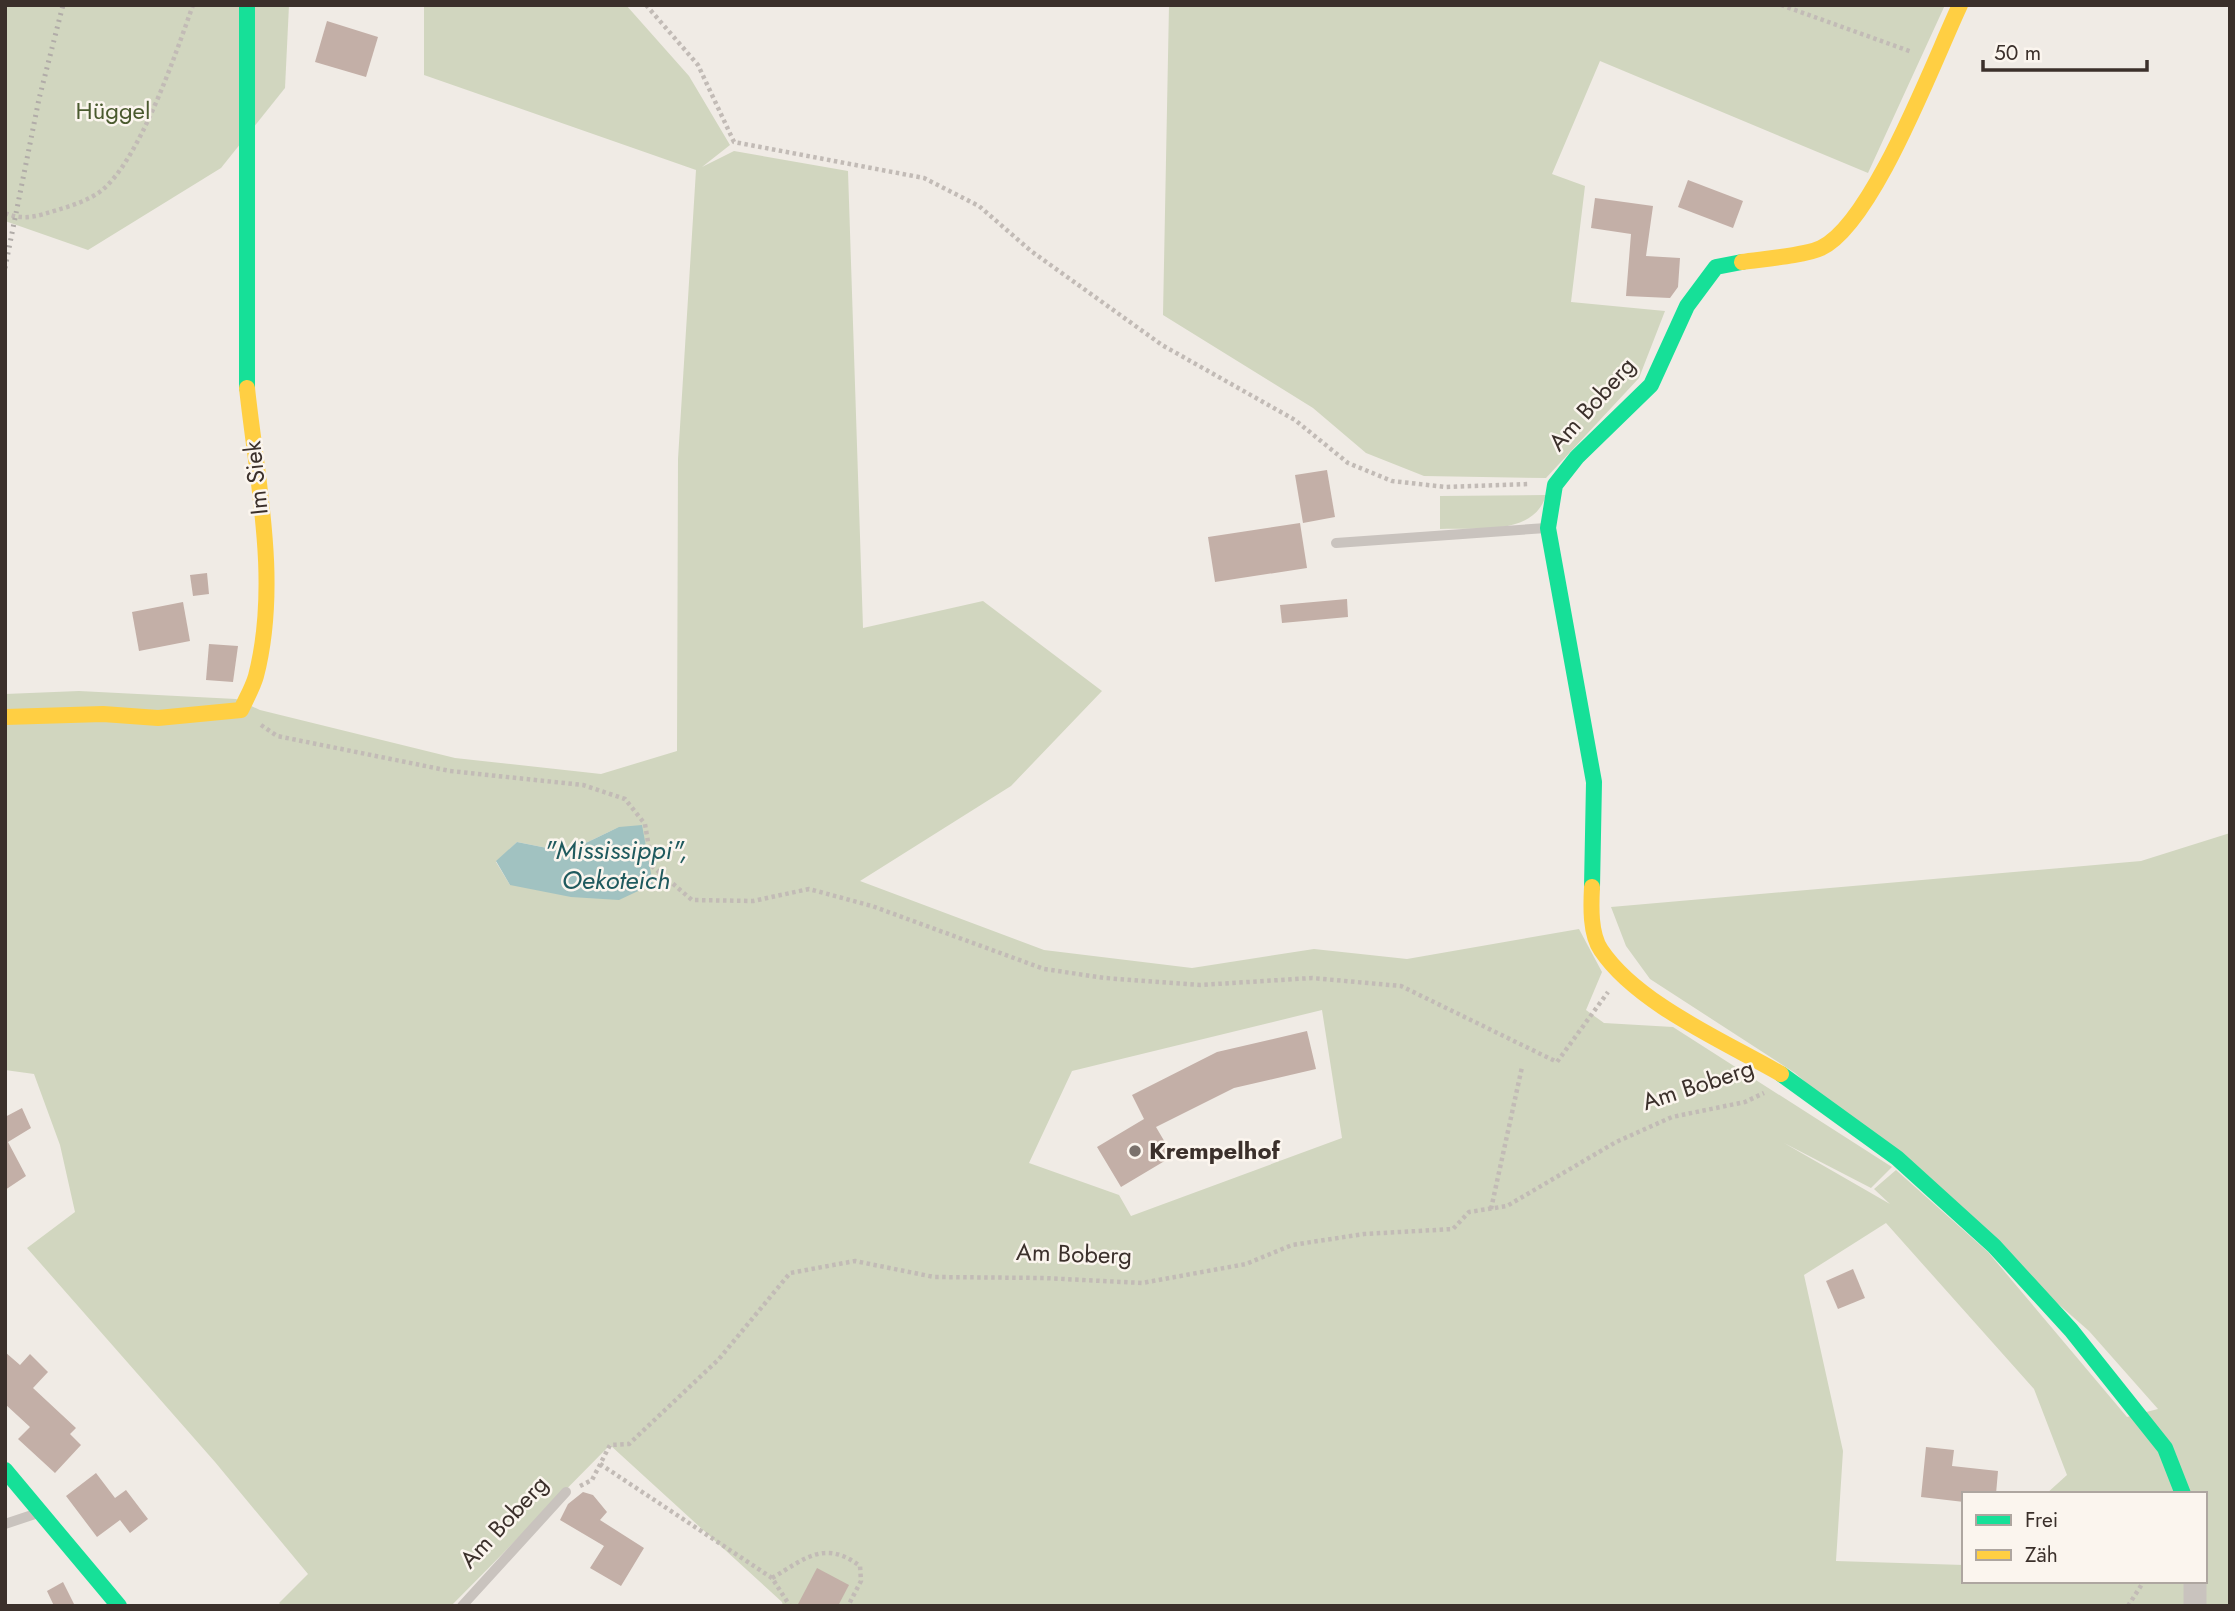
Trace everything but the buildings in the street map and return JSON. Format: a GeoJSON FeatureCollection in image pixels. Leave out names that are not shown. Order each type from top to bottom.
{"type":"FeatureCollection","features":[{"type":"Feature","properties":{"kind":"street","name":"Im Siek"},"geometry":{"type":"LineString","coordinates":[[241,710],[256,677],[266,595],[266,569],[246,374],[247,5]]}},
{"type":"Feature","properties":{"kind":"street","name":"Am Boberg"},"geometry":{"type":"LineString","coordinates":[[1960,5],[1932,59],[1884,168],[1853,221],[1821,248],[1716,267],[1687,306],[1651,385],[1577,457],[1555,485],[1548,528],[1594,782],[1591,912],[1600,949],[1620,974],[1643,995],[1791,1080],[1897,1158],[1994,1246],[2071,1330],[2165,1448],[2182,1492]]}},
{"type":"Feature","properties":{"kind":"street"},"geometry":{"type":"LineString","coordinates":[[5,718],[103,714],[158,718],[241,710]]}},
{"type":"Feature","properties":{"kind":"street"},"geometry":{"type":"LineString","coordinates":[[5,1470],[119,1606]]}},
{"type":"Feature","properties":{"kind":"street"},"geometry":{"type":"LineString","coordinates":[[2195,1583],[2195,1606]]}},
{"type":"Feature","properties":{"kind":"lane"},"geometry":{"type":"LineString","coordinates":[[1336,543],[1548,528]]}},
{"type":"Feature","properties":{"kind":"lane","name":"Am Boberg"},"geometry":{"type":"LineString","coordinates":[[462,1606],[566,1492]]}},
{"type":"Feature","properties":{"kind":"lane"},"geometry":{"type":"LineString","coordinates":[[5,1524],[41,1512]]}},
{"type":"Feature","properties":{"kind":"path"},"geometry":{"type":"LineString","coordinates":[[5,213],[32,218],[73,205],[101,191],[129,157],[175,57],[193,5]]}},
{"type":"Feature","properties":{"kind":"path"},"geometry":{"type":"LineString","coordinates":[[646,5],[698,65],[734,142],[923,178],[979,206],[1031,251],[1162,345],[1295,420],[1348,463],[1392,481],[1446,487],[1555,485]]}},
{"type":"Feature","properties":{"kind":"path"},"geometry":{"type":"LineString","coordinates":[[1781,5],[1932,59]]}},
{"type":"Feature","properties":{"kind":"path"},"geometry":{"type":"LineString","coordinates":[[241,710],[277,736],[450,771],[583,785],[625,799],[645,824],[652,866],[692,900],[753,901],[809,890],[873,906],[1044,969],[1105,978],[1200,985],[1312,978],[1401,986],[1557,1062],[1620,974]]}},
{"type":"Feature","properties":{"kind":"path"},"geometry":{"type":"LineString","coordinates":[[1491,1209],[1522,1067]]}},
{"type":"Feature","properties":{"kind":"path","name":"Am Boberg"},"geometry":{"type":"LineString","coordinates":[[566,1492],[592,1480],[610,1445],[629,1444],[719,1359],[790,1273],[855,1261],[934,1277],[1044,1278],[1142,1283],[1246,1264],[1292,1245],[1364,1234],[1453,1229],[1469,1212],[1507,1206],[1616,1142],[1672,1118],[1745,1102],[1791,1080]]}},
{"type":"Feature","properties":{"kind":"path"},"geometry":{"type":"LineString","coordinates":[[600,1464],[772,1578],[790,1606]]}},
{"type":"Feature","properties":{"kind":"path"},"geometry":{"type":"LineString","coordinates":[[772,1578],[810,1556],[828,1550],[848,1557],[860,1566],[860,1581],[848,1606]]}},
{"type":"Feature","properties":{"kind":"path"},"geometry":{"type":"LineString","coordinates":[[2128,1606],[2143,1583]]}},
{"type":"Feature","properties":{"kind":"green space","name":"Hüggel"},"geometry":{"type":"Polygon","coordinates":[[[5,5],[289,5],[285,88],[221,168],[88,250],[5,221],[5,5]]]}},
{"type":"Feature","properties":{"kind":"green space"},"geometry":{"type":"Polygon","coordinates":[[[424,5],[626,5],[689,76],[730,145],[702,167],[734,151],[848,171],[863,628],[983,601],[1102,691],[1011,786],[860,881],[1044,950],[1192,968],[1314,949],[1407,959],[1579,929],[1602,972],[1586,1010],[1604,1023],[1673,1027],[1892,1167],[1871,1188],[1784,1143],[1890,1204],[1874,1189],[1896,1170],[1988,1252],[2127,1417],[2158,1409],[2089,1331],[1795,1073],[1650,979],[1626,946],[1611,907],[2141,861],[2230,833],[2230,1606],[783,1606],[782,1602],[610,1445],[451,1606],[282,1606],[279,1603],[308,1574],[215,1462],[27,1248],[75,1212],[60,1145],[34,1074],[5,1070],[5,694],[79,691],[236,699],[260,710],[455,758],[601,774],[677,751],[678,459],[696,170],[424,75],[424,5]],[[619,827],[567,852],[517,842],[496,862],[510,885],[619,827]],[[1322,1010],[1072,1071],[1029,1163],[1119,1195],[1131,1216],[1342,1138],[1322,1010]],[[1886,1223],[1804,1275],[1843,1451],[1836,1561],[1962,1565],[1962,1583],[2207,1583],[2207,1492],[2048,1492],[2067,1475],[2034,1389],[1886,1223]]]}},
{"type":"Feature","properties":{"kind":"green space"},"geometry":{"type":"Polygon","coordinates":[[[1169,5],[1945,5],[1868,173],[1600,61],[1552,174],[1585,186],[1571,302],[1665,311],[1639,378],[1546,478],[1424,476],[1366,453],[1313,408],[1163,315],[1169,5]]]}},
{"type":"Feature","properties":{"kind":"green space"},"geometry":{"type":"Polygon","coordinates":[[[1546,495],[1529,518],[1516,524],[1440,529],[1440,496],[1546,495]]]}},
{"type":"Feature","properties":{"kind":"water","name":"\"Mississippi\", Oekoteich"},"geometry":{"type":"Polygon","coordinates":[[[642,825],[653,884],[619,900],[571,897],[510,885],[496,861],[517,842],[567,852],[619,827],[642,825]]]}},
{"type":"Feature","properties":{"kind":"railway"},"geometry":{"type":"LineString","coordinates":[[5,268],[39,99],[63,5]]}},
{"type":"Feature","properties":{"kind":"traffic: fast"},"geometry":{"type":"LineString","coordinates":[[247,5],[247,388]]}},
{"type":"Feature","properties":{"kind":"traffic: fast"},"geometry":{"type":"LineString","coordinates":[[1592,887],[1594,782],[1548,528],[1555,485],[1577,457],[1651,385],[1687,306],[1716,267],[1742,262]]}},
{"type":"Feature","properties":{"kind":"traffic: fast"},"geometry":{"type":"LineString","coordinates":[[1781,1074],[1897,1158],[1994,1246],[2071,1330],[2165,1448],[2182,1492]]}},
{"type":"Feature","properties":{"kind":"traffic: fast"},"geometry":{"type":"LineString","coordinates":[[5,1470],[119,1606]]}},
{"type":"Feature","properties":{"kind":"traffic: slow"},"geometry":{"type":"LineString","coordinates":[[1742,262],[1814,251],[1841,233],[1861,208],[1881,175],[1960,5]]}},
{"type":"Feature","properties":{"kind":"traffic: slow"},"geometry":{"type":"LineString","coordinates":[[5,717],[103,714],[158,718],[241,710],[256,676],[266,605],[261,495],[247,388]]}},
{"type":"Feature","properties":{"kind":"traffic: slow"},"geometry":{"type":"LineString","coordinates":[[1592,887],[1593,928],[1597,943],[1617,970],[1659,1005],[1781,1074]]}},
{"type":"Feature","properties":{"kind":"place","name":"Krempelhof"},"geometry":{"type":"Point","coordinates":[1135,1151]}}]}
